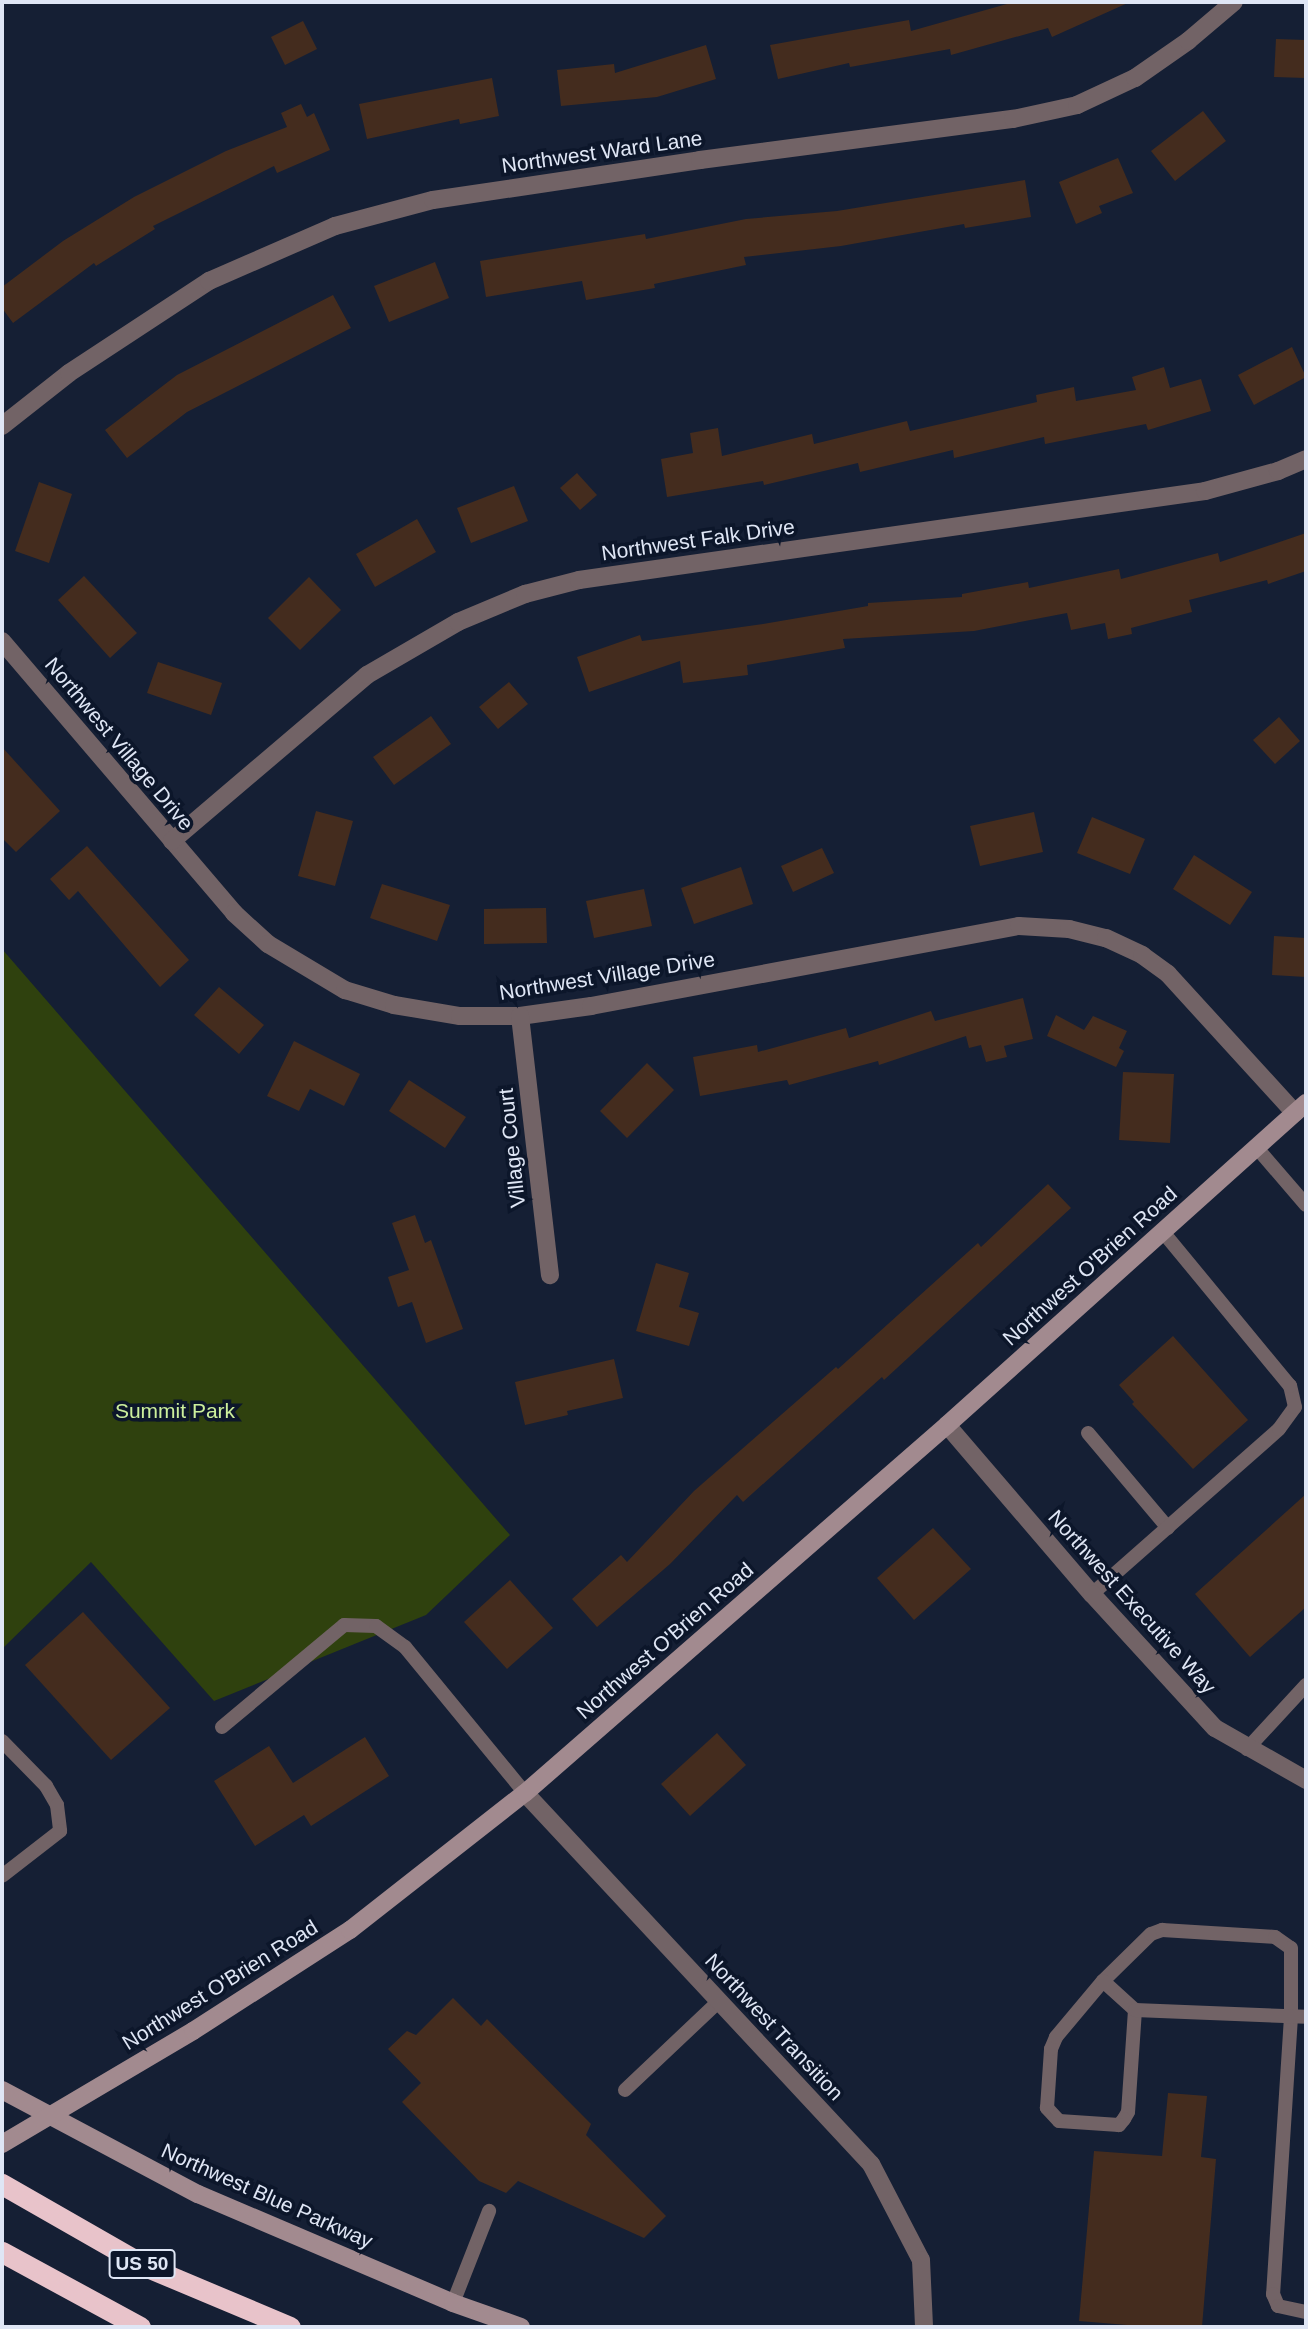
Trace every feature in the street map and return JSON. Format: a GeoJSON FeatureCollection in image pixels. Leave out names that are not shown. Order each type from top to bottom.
{"type":"FeatureCollection","features":[{"type":"Feature","properties":{"kind":"highway","name":"US 50"},"geometry":{"type":"LineString","coordinates":[[2,2184],[145,2266],[290,2327]]}},
{"type":"Feature","properties":{"kind":"highway","name":"US 50"},"geometry":{"type":"LineString","coordinates":[[2,2252],[140,2327]]}},
{"type":"Feature","properties":{"kind":"street","name":"Northwest Ward Lane"},"geometry":{"type":"LineString","coordinates":[[2,426],[69,373],[209,281],[335,226],[433,200],[1013,119],[1077,105],[1135,78],[1188,41],[1234,2]]}},
{"type":"Feature","properties":{"kind":"street","name":"Northwest Falk Drive"},"geometry":{"type":"LineString","coordinates":[[172,841],[367,675],[426,639],[525,594],[579,580],[1205,491],[1278,471],[1306,459]]}},
{"type":"Feature","properties":{"kind":"street","name":"Northwest Village Drive"},"geometry":{"type":"LineString","coordinates":[[2,641],[234,913],[268,944],[345,990],[394,1005],[460,1016],[520,1016],[1019,926],[1069,929],[1106,938],[1142,954],[1168,974],[1301,1108]]}},
{"type":"Feature","properties":{"kind":"street","name":"Village Court"},"geometry":{"type":"LineString","coordinates":[[520,1016],[550,1275]]}},
{"type":"Feature","properties":{"kind":"street","name":"Northwest O'Brien Road"},"geometry":{"type":"LineString","coordinates":[[2,2144],[193,2031],[349,1930],[525,1793],[947,1425],[1301,1108]]}},
{"type":"Feature","properties":{"kind":"street","name":"Northwest Executive Way"},"geometry":{"type":"LineString","coordinates":[[947,1425],[1092,1594],[1215,1728],[1247,1749],[1306,1780]]}},
{"type":"Feature","properties":{"kind":"street","name":"Northwest Transition"},"geometry":{"type":"LineString","coordinates":[[525,1793],[871,2164],[921,2260],[924,2327]]}},
{"type":"Feature","properties":{"kind":"street","name":"Northwest Blue Parkway"},"geometry":{"type":"LineString","coordinates":[[2,2090],[198,2194],[453,2303],[521,2327]]}},
{"type":"Feature","properties":{"kind":"lane"},"geometry":{"type":"LineString","coordinates":[[1257,1148],[1306,1205]]}},
{"type":"Feature","properties":{"kind":"lane"},"geometry":{"type":"LineString","coordinates":[[1092,1594],[1279,1429],[1295,1407],[1290,1386],[1163,1232]]}},
{"type":"Feature","properties":{"kind":"lane"},"geometry":{"type":"LineString","coordinates":[[1087,1433],[1168,1528]]}},
{"type":"Feature","properties":{"kind":"lane"},"geometry":{"type":"LineString","coordinates":[[222,1727],[344,1625],[376,1626],[405,1647],[525,1793]]}},
{"type":"Feature","properties":{"kind":"lane"},"geometry":{"type":"LineString","coordinates":[[1247,1749],[1306,1685]]}},
{"type":"Feature","properties":{"kind":"lane"},"geometry":{"type":"LineString","coordinates":[[2,1741],[46,1786],[57,1805],[60,1830],[2,1876]]}},
{"type":"Feature","properties":{"kind":"lane"},"geometry":{"type":"LineString","coordinates":[[1135,2010],[1128,2112],[1124,2119],[1119,2125],[1059,2121],[1046,2108],[1051,2049],[1056,2037],[1125,1957],[1156,1931],[1275,1937],[1289,1945],[1292,1952],[1291,2017],[1273,2294],[1278,2306],[1306,2312]]}},
{"type":"Feature","properties":{"kind":"lane"},"geometry":{"type":"LineString","coordinates":[[1103,1981],[1135,2010],[1306,2017]]}},
{"type":"Feature","properties":{"kind":"lane"},"geometry":{"type":"LineString","coordinates":[[625,2090],[719,2001]]}},
{"type":"Feature","properties":{"kind":"lane"},"geometry":{"type":"LineString","coordinates":[[453,2303],[489,2211]]}},
{"type":"Feature","properties":{"kind":"green space","name":"Summit Park"},"geometry":{"type":"Polygon","coordinates":[[[2,949],[510,1535],[426,1615],[214,1701],[91,1562],[2,1649],[2,949]]]}},
{"type":"Feature","properties":{"kind":"building"},"geometry":{"type":"Polygon","coordinates":[[[1014,2],[1130,2],[1052,37],[1048,28],[951,55],[950,49],[850,67],[849,63],[778,79],[770,45],[909,20],[911,31],[1014,2]]]}},
{"type":"Feature","properties":{"kind":"building"},"geometry":{"type":"Polygon","coordinates":[[[303,21],[317,49],[285,65],[271,37],[303,21]]]}},
{"type":"Feature","properties":{"kind":"building"},"geometry":{"type":"Polygon","coordinates":[[[1276,39],[1306,40],[1306,78],[1274,77],[1276,39]]]}},
{"type":"Feature","properties":{"kind":"building"},"geometry":{"type":"Polygon","coordinates":[[[706,45],[716,79],[657,97],[561,106],[557,70],[614,64],[615,73],[706,45]]]}},
{"type":"Feature","properties":{"kind":"building"},"geometry":{"type":"Polygon","coordinates":[[[492,78],[499,116],[460,124],[459,119],[367,139],[359,104],[492,78]]]}},
{"type":"Feature","properties":{"kind":"building"},"geometry":{"type":"Polygon","coordinates":[[[301,104],[307,117],[314,113],[330,150],[277,173],[274,166],[153,226],[155,229],[96,266],[94,263],[13,323],[2,308],[2,287],[63,241],[134,197],[226,151],[287,127],[281,113],[301,104]]]}},
{"type":"Feature","properties":{"kind":"building"},"geometry":{"type":"Polygon","coordinates":[[[1203,111],[1226,141],[1175,181],[1151,151],[1203,111]]]}},
{"type":"Feature","properties":{"kind":"building"},"geometry":{"type":"Polygon","coordinates":[[[1118,158],[1133,193],[1099,206],[1102,213],[1076,224],[1059,182],[1118,158]]]}},
{"type":"Feature","properties":{"kind":"building"},"geometry":{"type":"Polygon","coordinates":[[[1025,180],[1031,217],[965,228],[964,224],[841,246],[744,257],[746,265],[654,284],[655,288],[586,300],[582,281],[486,297],[480,261],[645,234],[646,239],[746,219],[837,211],[1025,180]]]}},
{"type":"Feature","properties":{"kind":"building"},"geometry":{"type":"Polygon","coordinates":[[[435,262],[449,298],[389,322],[374,286],[435,262]]]}},
{"type":"Feature","properties":{"kind":"building"},"geometry":{"type":"Polygon","coordinates":[[[333,295],[351,328],[187,412],[127,458],[105,430],[177,375],[333,295]]]}},
{"type":"Feature","properties":{"kind":"building"},"geometry":{"type":"Polygon","coordinates":[[[1292,347],[1306,377],[1254,405],[1238,375],[1292,347]]]}},
{"type":"Feature","properties":{"kind":"building"},"geometry":{"type":"Polygon","coordinates":[[[1164,367],[1170,388],[1201,379],[1211,411],[1148,430],[1146,424],[1045,444],[1044,437],[954,458],[953,450],[860,472],[858,463],[764,485],[763,481],[667,497],[661,459],[693,453],[690,433],[718,428],[722,456],[812,434],[814,444],[907,421],[910,431],[1037,402],[1036,395],[1074,387],[1076,401],[1136,390],[1132,377],[1164,367]]]}},
{"type":"Feature","properties":{"kind":"building"},"geometry":{"type":"Polygon","coordinates":[[[577,473],[597,495],[580,510],[560,488],[577,473]]]}},
{"type":"Feature","properties":{"kind":"building"},"geometry":{"type":"Polygon","coordinates":[[[39,482],[72,494],[49,563],[15,551],[39,482]]]}},
{"type":"Feature","properties":{"kind":"building"},"geometry":{"type":"Polygon","coordinates":[[[514,486],[528,521],[471,543],[457,508],[514,486]]]}},
{"type":"Feature","properties":{"kind":"building"},"geometry":{"type":"Polygon","coordinates":[[[417,519],[436,552],[375,587],[356,554],[417,519]]]}},
{"type":"Feature","properties":{"kind":"building"},"geometry":{"type":"Polygon","coordinates":[[[1306,533],[1306,571],[1268,584],[1267,580],[1189,600],[1192,612],[1131,628],[1132,634],[1108,639],[1105,623],[1071,630],[1067,613],[974,631],[843,639],[845,648],[747,665],[748,675],[683,683],[680,661],[589,692],[577,657],[640,635],[642,641],[763,624],[868,606],[868,603],[962,597],[962,594],[1028,582],[1029,588],[1119,569],[1121,579],[1218,553],[1220,562],[1306,533]]]}},
{"type":"Feature","properties":{"kind":"building"},"geometry":{"type":"Polygon","coordinates":[[[84,576],[137,633],[110,658],[58,600],[84,576]]]}},
{"type":"Feature","properties":{"kind":"building"},"geometry":{"type":"Polygon","coordinates":[[[309,577],[341,610],[300,650],[268,618],[309,577]]]}},
{"type":"Feature","properties":{"kind":"building"},"geometry":{"type":"Polygon","coordinates":[[[158,662],[222,683],[211,715],[147,693],[158,662]]]}},
{"type":"Feature","properties":{"kind":"building"},"geometry":{"type":"Polygon","coordinates":[[[509,682],[528,704],[498,729],[479,707],[509,682]]]}},
{"type":"Feature","properties":{"kind":"building"},"geometry":{"type":"Polygon","coordinates":[[[431,716],[451,744],[394,785],[373,757],[431,716]]]}},
{"type":"Feature","properties":{"kind":"building"},"geometry":{"type":"Polygon","coordinates":[[[1279,717],[1300,741],[1275,764],[1253,740],[1279,717]]]}},
{"type":"Feature","properties":{"kind":"building"},"geometry":{"type":"Polygon","coordinates":[[[2,747],[60,811],[16,852],[2,838],[2,747]]]}},
{"type":"Feature","properties":{"kind":"building"},"geometry":{"type":"Polygon","coordinates":[[[316,811],[353,821],[335,886],[298,876],[316,811]]]}},
{"type":"Feature","properties":{"kind":"building"},"geometry":{"type":"Polygon","coordinates":[[[1034,812],[1043,852],[980,866],[970,826],[1034,812]]]}},
{"type":"Feature","properties":{"kind":"building"},"geometry":{"type":"Polygon","coordinates":[[[1092,817],[1145,839],[1130,874],[1077,853],[1092,817]]]}},
{"type":"Feature","properties":{"kind":"building"},"geometry":{"type":"Polygon","coordinates":[[[87,846],[189,960],[160,987],[78,891],[69,900],[50,879],[87,846]]]}},
{"type":"Feature","properties":{"kind":"building"},"geometry":{"type":"Polygon","coordinates":[[[822,848],[834,873],[793,892],[781,866],[822,848]]]}},
{"type":"Feature","properties":{"kind":"building"},"geometry":{"type":"Polygon","coordinates":[[[1194,855],[1252,892],[1230,925],[1173,889],[1194,855]]]}},
{"type":"Feature","properties":{"kind":"building"},"geometry":{"type":"Polygon","coordinates":[[[741,867],[753,904],[694,924],[681,888],[741,867]]]}},
{"type":"Feature","properties":{"kind":"building"},"geometry":{"type":"Polygon","coordinates":[[[382,884],[450,905],[437,941],[370,918],[382,884]]]}},
{"type":"Feature","properties":{"kind":"building"},"geometry":{"type":"Polygon","coordinates":[[[644,889],[652,926],[594,938],[586,901],[644,889]]]}},
{"type":"Feature","properties":{"kind":"building"},"geometry":{"type":"Polygon","coordinates":[[[546,908],[547,943],[484,944],[484,909],[546,908]]]}},
{"type":"Feature","properties":{"kind":"building"},"geometry":{"type":"Polygon","coordinates":[[[1274,936],[1306,938],[1306,977],[1272,975],[1274,936]]]}},
{"type":"Feature","properties":{"kind":"building"},"geometry":{"type":"Polygon","coordinates":[[[219,987],[264,1025],[239,1054],[194,1015],[219,987]]]}},
{"type":"Feature","properties":{"kind":"building"},"geometry":{"type":"Polygon","coordinates":[[[1023,998],[1033,1039],[1004,1046],[1007,1057],[986,1062],[981,1045],[969,1048],[966,1036],[879,1065],[878,1061],[789,1085],[787,1080],[700,1096],[693,1057],[757,1045],[758,1052],[846,1028],[849,1038],[931,1011],[935,1021],[1023,998]]]}},
{"type":"Feature","properties":{"kind":"building"},"geometry":{"type":"Polygon","coordinates":[[[1056,1015],[1084,1030],[1093,1016],[1127,1031],[1119,1048],[1124,1051],[1116,1067],[1047,1036],[1056,1015]]]}},
{"type":"Feature","properties":{"kind":"building"},"geometry":{"type":"Polygon","coordinates":[[[294,1041],[360,1074],[344,1106],[310,1089],[299,1111],[267,1096],[294,1041]]]}},
{"type":"Feature","properties":{"kind":"building"},"geometry":{"type":"Polygon","coordinates":[[[647,1063],[674,1090],[627,1138],[600,1111],[647,1063]]]}},
{"type":"Feature","properties":{"kind":"building"},"geometry":{"type":"Polygon","coordinates":[[[1123,1072],[1174,1074],[1170,1143],[1119,1140],[1123,1072]]]}},
{"type":"Feature","properties":{"kind":"building"},"geometry":{"type":"Polygon","coordinates":[[[409,1080],[466,1117],[445,1148],[389,1111],[409,1080]]]}},
{"type":"Feature","properties":{"kind":"building"},"geometry":{"type":"Polygon","coordinates":[[[1048,1184],[1071,1208],[884,1380],[882,1377],[743,1502],[737,1495],[670,1564],[597,1627],[572,1599],[621,1555],[627,1562],[694,1491],[836,1367],[838,1369],[978,1243],[981,1247],[1048,1184]]]}},
{"type":"Feature","properties":{"kind":"building"},"geometry":{"type":"Polygon","coordinates":[[[415,1215],[425,1243],[431,1240],[463,1329],[426,1343],[412,1302],[398,1307],[388,1277],[409,1270],[392,1223],[415,1215]]]}},
{"type":"Feature","properties":{"kind":"building"},"geometry":{"type":"Polygon","coordinates":[[[656,1263],[689,1273],[679,1307],[699,1313],[689,1346],[636,1331],[656,1263]]]}},
{"type":"Feature","properties":{"kind":"building"},"geometry":{"type":"Polygon","coordinates":[[[1173,1336],[1248,1420],[1193,1469],[1132,1404],[1134,1402],[1119,1385],[1173,1336]]]}},
{"type":"Feature","properties":{"kind":"building"},"geometry":{"type":"Polygon","coordinates":[[[614,1359],[623,1398],[567,1411],[568,1415],[525,1425],[515,1382],[614,1359]]]}},
{"type":"Feature","properties":{"kind":"building"},"geometry":{"type":"Polygon","coordinates":[[[1306,1494],[1306,1607],[1250,1657],[1195,1594],[1306,1494]]]}},
{"type":"Feature","properties":{"kind":"building"},"geometry":{"type":"Polygon","coordinates":[[[933,1528],[971,1569],[914,1620],[877,1578],[933,1528]]]}},
{"type":"Feature","properties":{"kind":"building"},"geometry":{"type":"Polygon","coordinates":[[[510,1580],[553,1628],[507,1669],[464,1622],[510,1580]]]}},
{"type":"Feature","properties":{"kind":"building"},"geometry":{"type":"Polygon","coordinates":[[[83,1612],[170,1708],[111,1760],[25,1665],[83,1612]]]}},
{"type":"Feature","properties":{"kind":"building"},"geometry":{"type":"Polygon","coordinates":[[[717,1733],[746,1765],[690,1816],[661,1784],[717,1733]]]}},
{"type":"Feature","properties":{"kind":"building"},"geometry":{"type":"Polygon","coordinates":[[[365,1737],[389,1776],[311,1826],[304,1815],[255,1846],[214,1781],[269,1746],[293,1783],[365,1737]]]}},
{"type":"Feature","properties":{"kind":"building"},"geometry":{"type":"Polygon","coordinates":[[[453,1998],[481,2026],[487,2019],[591,2124],[586,2135],[666,2216],[644,2238],[518,2181],[506,2193],[479,2181],[402,2102],[421,2083],[388,2049],[407,2031],[416,2035],[453,1998]]]}},
{"type":"Feature","properties":{"kind":"building"},"geometry":{"type":"Polygon","coordinates":[[[1168,2093],[1207,2096],[1201,2157],[1216,2159],[1202,2327],[1151,2327],[1079,2321],[1094,2151],[1162,2156],[1168,2093]]]}}]}
